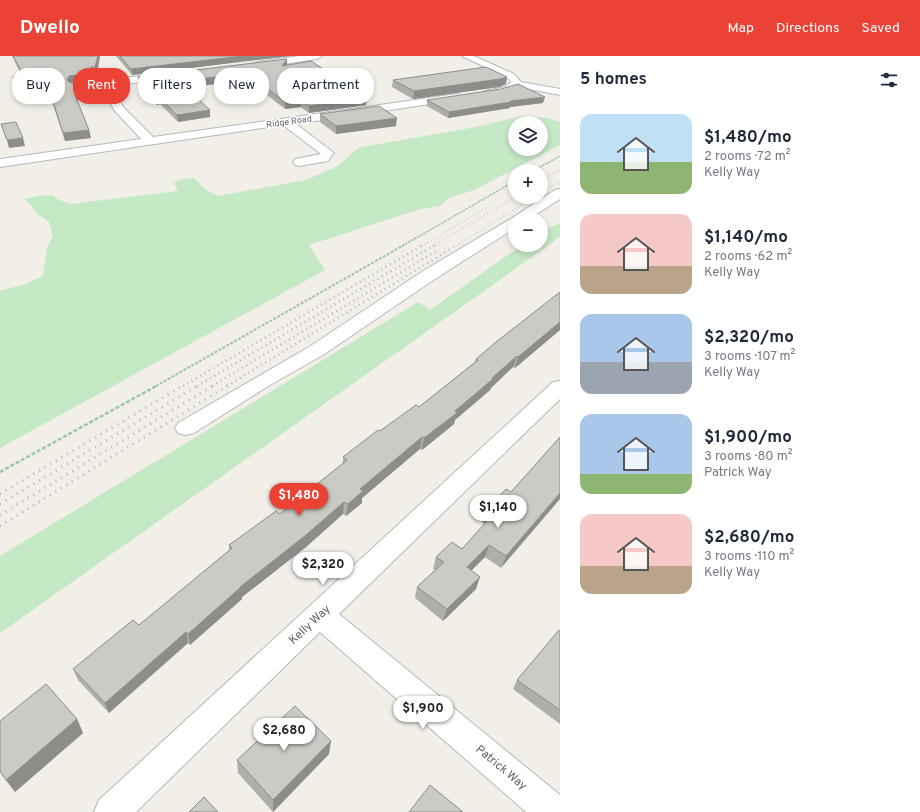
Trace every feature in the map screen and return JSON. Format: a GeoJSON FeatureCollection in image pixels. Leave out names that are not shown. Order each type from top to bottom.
{"type":"FeatureCollection","features":[{"type":"Feature","properties":{"kind":"street"},"geometry":{"type":"LineString","coordinates":[[244,67],[317,56]]}},
{"type":"Feature","properties":{"kind":"street"},"geometry":{"type":"LineString","coordinates":[[467,56],[511,76],[516,80],[517,84],[560,92]]}},
{"type":"Feature","properties":{"kind":"street"},"geometry":{"type":"LineString","coordinates":[[544,89],[560,83]]}},
{"type":"Feature","properties":{"kind":"street","name":"Ridge Road"},"geometry":{"type":"LineString","coordinates":[[0,163],[474,95],[508,89],[517,84]]}},
{"type":"Feature","properties":{"kind":"street"},"geometry":{"type":"LineString","coordinates":[[116,104],[118,108],[151,142]]}},
{"type":"Feature","properties":{"kind":"street"},"geometry":{"type":"LineString","coordinates":[[286,122],[328,152],[328,155],[324,158],[299,162]]}},
{"type":"Feature","properties":{"kind":"street"},"geometry":{"type":"LineString","coordinates":[[530,212],[560,193]]}},
{"type":"Feature","properties":{"kind":"street"},"geometry":{"type":"LineString","coordinates":[[186,428],[316,351],[429,275],[508,226]]}},
{"type":"Feature","properties":{"kind":"street","name":"Kelly Way"},"geometry":{"type":"LineString","coordinates":[[111,812],[560,387]]}},
{"type":"Feature","properties":{"kind":"street","name":"Patrick Way"},"geometry":{"type":"LineString","coordinates":[[320,615],[553,812]]}},
{"type":"Feature","properties":{"kind":"path"},"geometry":{"type":"LineString","coordinates":[[546,164],[560,156]]}},
{"type":"Feature","properties":{"kind":"path"},"geometry":{"type":"LineString","coordinates":[[0,472],[141,396],[508,185]]}},
{"type":"Feature","properties":{"kind":"green space"},"geometry":{"type":"Polygon","coordinates":[[[548,118],[560,122],[560,145],[548,151],[548,118]]]}},
{"type":"Feature","properties":{"kind":"green space"},"geometry":{"type":"Polygon","coordinates":[[[508,119],[508,156],[539,156],[524,164],[508,164],[508,172],[474,190],[449,198],[440,206],[420,209],[309,245],[325,270],[0,448],[0,291],[26,284],[43,276],[47,248],[53,236],[49,222],[39,215],[25,199],[52,195],[59,200],[70,204],[178,191],[174,183],[183,179],[194,178],[206,190],[218,196],[306,180],[338,166],[356,150],[362,147],[476,127],[508,119]]]}},
{"type":"Feature","properties":{"kind":"green space"},"geometry":{"type":"Polygon","coordinates":[[[560,223],[560,236],[548,246],[548,228],[560,223]]]}},
{"type":"Feature","properties":{"kind":"green space"},"geometry":{"type":"Polygon","coordinates":[[[512,252],[539,252],[0,633],[0,556],[418,302],[430,310],[512,252]]]}},
{"type":"Feature","properties":{"kind":"building"},"geometry":{"type":"Polygon","coordinates":[[[13,56],[98,56],[95,67],[73,68],[73,76],[69,76],[67,80],[73,83],[73,104],[79,104],[89,130],[63,133],[54,104],[65,104],[65,68],[20,68],[13,56]]]}},
{"type":"Feature","properties":{"kind":"building"},"geometry":{"type":"Polygon","coordinates":[[[120,56],[243,56],[138,68],[131,69],[120,56]]]}},
{"type":"Feature","properties":{"kind":"building"},"geometry":{"type":"Polygon","coordinates":[[[287,59],[282,66],[311,61],[322,68],[277,68],[277,96],[269,90],[269,68],[214,68],[214,77],[206,78],[206,69],[287,59]]]}},
{"type":"Feature","properties":{"kind":"building"},"geometry":{"type":"Polygon","coordinates":[[[486,67],[507,77],[414,91],[393,80],[486,67]]]}},
{"type":"Feature","properties":{"kind":"building"},"geometry":{"type":"Polygon","coordinates":[[[518,84],[545,97],[510,101],[511,102],[449,112],[427,100],[501,89],[518,84]]]}},
{"type":"Feature","properties":{"kind":"building"},"geometry":{"type":"Polygon","coordinates":[[[166,104],[203,104],[210,110],[177,115],[166,104]]]}},
{"type":"Feature","properties":{"kind":"building"},"geometry":{"type":"Polygon","coordinates":[[[306,104],[324,104],[309,106],[306,104]]]}},
{"type":"Feature","properties":{"kind":"building"},"geometry":{"type":"Polygon","coordinates":[[[379,106],[397,118],[336,126],[320,114],[379,106]]]}},
{"type":"Feature","properties":{"kind":"building"},"geometry":{"type":"Polygon","coordinates":[[[16,122],[23,138],[7,140],[1,124],[16,122]]]}},
{"type":"Feature","properties":{"kind":"building"},"geometry":{"type":"Polygon","coordinates":[[[560,292],[560,322],[492,378],[493,379],[455,411],[457,413],[424,438],[422,437],[360,489],[363,491],[348,504],[344,502],[306,535],[240,587],[188,634],[186,632],[105,703],[73,669],[133,620],[139,625],[232,548],[229,545],[276,511],[280,514],[347,460],[343,457],[378,430],[380,431],[416,405],[419,407],[478,360],[476,359],[496,342],[560,292]]]}},
{"type":"Feature","properties":{"kind":"building"},"geometry":{"type":"Polygon","coordinates":[[[560,437],[560,493],[506,556],[489,545],[467,567],[480,577],[447,609],[417,587],[444,562],[436,557],[452,542],[462,549],[493,514],[486,510],[506,489],[511,492],[560,437]]]}},
{"type":"Feature","properties":{"kind":"building"},"geometry":{"type":"Polygon","coordinates":[[[559,630],[560,631],[560,710],[517,680],[559,630]]]}},
{"type":"Feature","properties":{"kind":"building"},"geometry":{"type":"Polygon","coordinates":[[[46,684],[77,719],[6,780],[0,771],[0,721],[46,684]]]}},
{"type":"Feature","properties":{"kind":"building"},"geometry":{"type":"Polygon","coordinates":[[[295,706],[331,741],[273,800],[237,760],[295,706]]]}},
{"type":"Feature","properties":{"kind":"building"},"geometry":{"type":"Polygon","coordinates":[[[430,785],[463,812],[409,812],[430,785]]]}},
{"type":"Feature","properties":{"kind":"building"},"geometry":{"type":"Polygon","coordinates":[[[204,797],[218,812],[189,812],[204,797]]]}},
{"type":"Feature","properties":{"kind":"railway"},"geometry":{"type":"LineString","coordinates":[[548,177],[560,170]]}},
{"type":"Feature","properties":{"kind":"railway"},"geometry":{"type":"LineString","coordinates":[[548,189],[560,182]]}},
{"type":"Feature","properties":{"kind":"railway"},"geometry":{"type":"LineString","coordinates":[[433,246],[508,201]]}},
{"type":"Feature","properties":{"kind":"railway"},"geometry":{"type":"LineString","coordinates":[[456,246],[524,204]]}},
{"type":"Feature","properties":{"kind":"railway"},"geometry":{"type":"LineString","coordinates":[[422,246],[486,208]]}},
{"type":"Feature","properties":{"kind":"railway"},"geometry":{"type":"LineString","coordinates":[[183,386],[423,245]]}},
{"type":"Feature","properties":{"kind":"railway"},"geometry":{"type":"LineString","coordinates":[[197,386],[435,245]]}},
{"type":"Feature","properties":{"kind":"railway"},"geometry":{"type":"LineString","coordinates":[[227,386],[457,245]]}},
{"type":"Feature","properties":{"kind":"railway"},"geometry":{"type":"LineString","coordinates":[[212,386],[438,250]]}},
{"type":"Feature","properties":{"kind":"railway"},"geometry":{"type":"LineString","coordinates":[[0,494],[184,385]]}},
{"type":"Feature","properties":{"kind":"railway"},"geometry":{"type":"LineString","coordinates":[[0,504],[199,385]]}},
{"type":"Feature","properties":{"kind":"railway"},"geometry":{"type":"LineString","coordinates":[[0,515],[214,385]]}},
{"type":"Feature","properties":{"kind":"railway"},"geometry":{"type":"LineString","coordinates":[[0,526],[229,385]]}}]}
